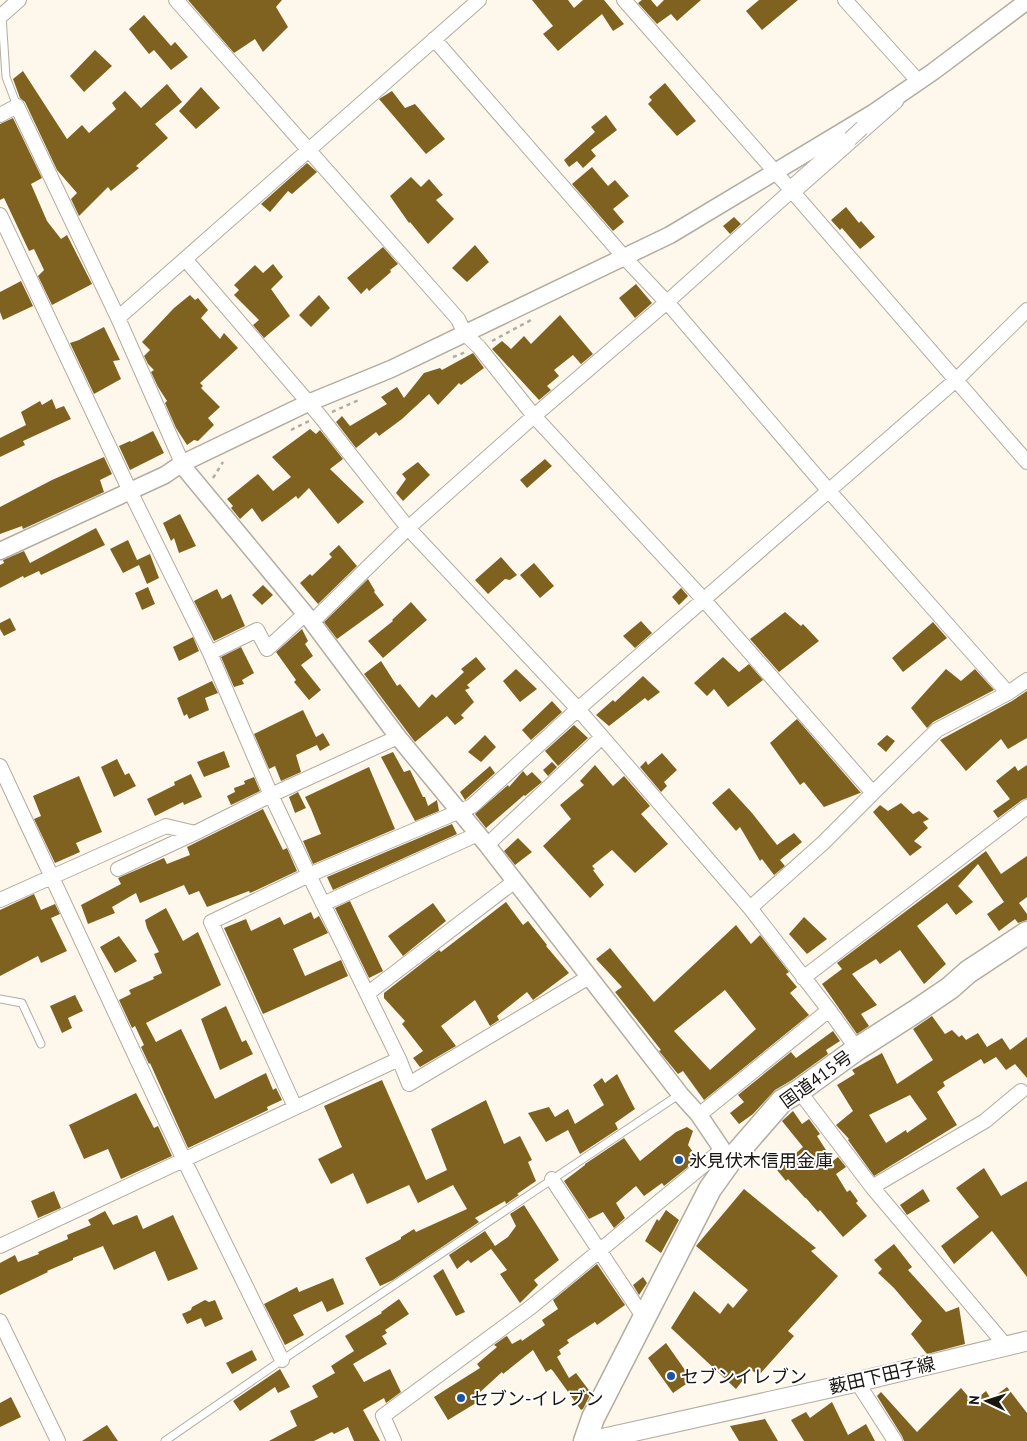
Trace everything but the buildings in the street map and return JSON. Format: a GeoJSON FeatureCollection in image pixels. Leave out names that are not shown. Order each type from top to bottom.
{"type":"FeatureCollection","features":[{"type":"Feature","properties":{"kind":"highway","name":"国道415号"},"geometry":{"type":"LineString","coordinates":[[584,1441],[592,1418],[726,1156],[782,1101],[950,988],[968,972],[1027,933]]}},
{"type":"Feature","properties":{"kind":"main road"},"geometry":{"type":"LineString","coordinates":[[792,190],[894,100]]}},
{"type":"Feature","properties":{"kind":"main road","name":"薮田下田子線"},"geometry":{"type":"LineString","coordinates":[[591,1441],[857,1382],[1027,1341]]}},
{"type":"Feature","properties":{"kind":"street"},"geometry":{"type":"LineString","coordinates":[[2,15],[19,0]]}},
{"type":"Feature","properties":{"kind":"street"},"geometry":{"type":"LineString","coordinates":[[176,0],[458,319],[465,334],[480,347],[534,416],[704,600],[873,793]]}},
{"type":"Feature","properties":{"kind":"street"},"geometry":{"type":"LineString","coordinates":[[118,318],[479,0]]}},
{"type":"Feature","properties":{"kind":"street"},"geometry":{"type":"LineString","coordinates":[[624,0],[792,190],[1027,462]]}},
{"type":"Feature","properties":{"kind":"street"},"geometry":{"type":"LineString","coordinates":[[845,0],[919,82]]}},
{"type":"Feature","properties":{"kind":"street"},"geometry":{"type":"LineString","coordinates":[[0,551],[165,475],[181,464],[308,403],[391,369],[670,235],[894,100],[1027,1]]}},
{"type":"Feature","properties":{"kind":"street"},"geometry":{"type":"LineString","coordinates":[[434,39],[624,257],[667,302],[829,491],[1008,692]]}},
{"type":"Feature","properties":{"kind":"street"},"geometry":{"type":"LineString","coordinates":[[0,115],[18,106],[118,318],[181,464],[308,618],[398,737],[483,839],[680,1094],[699,1115],[726,1156],[599,1251],[531,1307],[383,1416],[394,1441]]}},
{"type":"Feature","properties":{"kind":"street"},"geometry":{"type":"LineString","coordinates":[[210,653],[257,630],[267,650],[308,618],[534,416],[667,302],[792,190]]}},
{"type":"Feature","properties":{"kind":"street"},"geometry":{"type":"LineString","coordinates":[[0,215],[130,491],[210,653],[271,795],[399,1059],[409,1084],[589,977]]}},
{"type":"Feature","properties":{"kind":"street"},"geometry":{"type":"LineString","coordinates":[[184,259],[308,403],[408,528],[578,710],[750,908],[857,1049]]}},
{"type":"Feature","properties":{"kind":"street"},"geometry":{"type":"LineString","coordinates":[[295,1108],[211,922],[309,875],[458,810],[472,806],[578,710],[956,379],[1027,310]]}},
{"type":"Feature","properties":{"kind":"street"},"geometry":{"type":"LineString","coordinates":[[750,908],[823,843],[938,730],[1027,680]]}},
{"type":"Feature","properties":{"kind":"street"},"geometry":{"type":"LineString","coordinates":[[118,869],[271,795],[398,737]]}},
{"type":"Feature","properties":{"kind":"street"},"geometry":{"type":"LineString","coordinates":[[323,904],[483,839],[602,737]]}},
{"type":"Feature","properties":{"kind":"street"},"geometry":{"type":"LineString","coordinates":[[0,766],[184,1160],[282,1360]]}},
{"type":"Feature","properties":{"kind":"street"},"geometry":{"type":"LineString","coordinates":[[803,978],[1027,807]]}},
{"type":"Feature","properties":{"kind":"street"},"geometry":{"type":"LineString","coordinates":[[0,900],[166,826],[195,833]]}},
{"type":"Feature","properties":{"kind":"street"},"geometry":{"type":"LineString","coordinates":[[367,994],[515,881]]}},
{"type":"Feature","properties":{"kind":"street"},"geometry":{"type":"LineString","coordinates":[[699,1115],[829,1010]]}},
{"type":"Feature","properties":{"kind":"street"},"geometry":{"type":"LineString","coordinates":[[0,1246],[399,1059]]}},
{"type":"Feature","properties":{"kind":"street"},"geometry":{"type":"LineString","coordinates":[[872,1187],[985,1121],[1024,1088]]}},
{"type":"Feature","properties":{"kind":"street"},"geometry":{"type":"LineString","coordinates":[[799,1091],[872,1187],[1006,1346]]}},
{"type":"Feature","properties":{"kind":"street"},"geometry":{"type":"LineString","coordinates":[[552,1179],[644,1318]]}},
{"type":"Feature","properties":{"kind":"street"},"geometry":{"type":"LineString","coordinates":[[0,1321],[58,1441]]}},
{"type":"Feature","properties":{"kind":"street"},"geometry":{"type":"LineString","coordinates":[[857,1382],[895,1441]]}},
{"type":"Feature","properties":{"kind":"lane"},"geometry":{"type":"LineString","coordinates":[[2,15],[6,77],[18,106]]}},
{"type":"Feature","properties":{"kind":"lane"},"geometry":{"type":"LineString","coordinates":[[0,999],[22,1003],[41,1044]]}},
{"type":"Feature","properties":{"kind":"lane"},"geometry":{"type":"LineString","coordinates":[[165,1441],[282,1360],[680,1094]]}},
{"type":"Feature","properties":{"kind":"place","name":"氷見伏木信用金庫"},"geometry":{"type":"Point","coordinates":[679,1160]}},
{"type":"Feature","properties":{"kind":"place","name":"セブンイレブン"},"geometry":{"type":"Point","coordinates":[671,1376]}},
{"type":"Feature","properties":{"kind":"place","name":"セブン-イレブン"},"geometry":{"type":"Point","coordinates":[461,1398]}}]}
